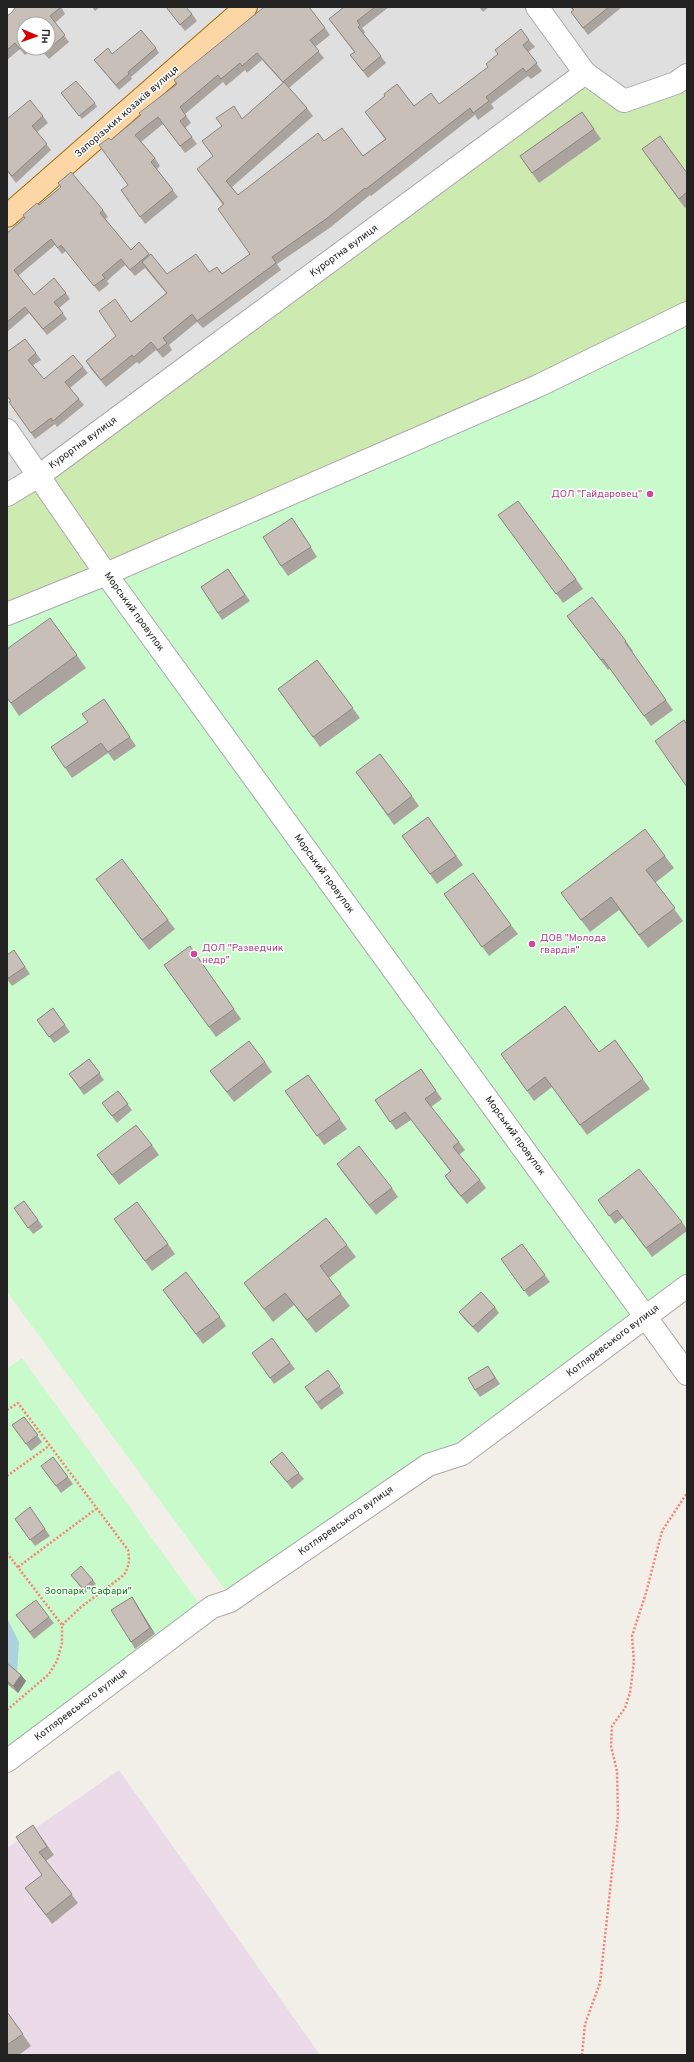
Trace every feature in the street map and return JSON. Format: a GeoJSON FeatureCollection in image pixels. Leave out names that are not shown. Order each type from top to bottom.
{"type":"FeatureCollection","features":[{"type":"Feature","properties":{"kind":"main road","name":"Запорізьких козаків вулиця"},"geometry":{"type":"LineString","coordinates":[[7,216],[246,7]]}},
{"type":"Feature","properties":{"kind":"street"},"geometry":{"type":"LineString","coordinates":[[7,11],[11,7]]}},
{"type":"Feature","properties":{"kind":"street"},"geometry":{"type":"LineString","coordinates":[[537,7],[585,73],[624,101],[676,83],[687,75]]}},
{"type":"Feature","properties":{"kind":"street","name":"Курортна вулиця"},"geometry":{"type":"LineString","coordinates":[[7,495],[40,475],[585,73]]}},
{"type":"Feature","properties":{"kind":"street"},"geometry":{"type":"LineString","coordinates":[[7,614],[106,574],[538,386],[687,313]]}},
{"type":"Feature","properties":{"kind":"street","name":"Морський провулок"},"geometry":{"type":"LineString","coordinates":[[7,430],[40,475],[106,574],[646,1315],[687,1374]]}},
{"type":"Feature","properties":{"kind":"street","name":"Котляревського вулиця"},"geometry":{"type":"LineString","coordinates":[[7,1761],[212,1607],[230,1602],[428,1465],[462,1454],[646,1315],[687,1286]]}},
{"type":"Feature","properties":{"kind":"path"},"geometry":{"type":"LineString","coordinates":[[7,1410],[18,1403],[128,1550],[130,1559],[128,1568],[124,1575],[81,1607],[62,1625]]}},
{"type":"Feature","properties":{"kind":"path"},"geometry":{"type":"LineString","coordinates":[[7,1476],[49,1446]]}},
{"type":"Feature","properties":{"kind":"path"},"geometry":{"type":"LineString","coordinates":[[582,2055],[585,2024],[600,1983],[618,1816],[616,1771],[611,1746],[612,1726],[625,1708],[630,1693],[634,1661],[632,1636],[646,1593],[662,1531],[687,1493]]}},
{"type":"Feature","properties":{"kind":"path"},"geometry":{"type":"LineString","coordinates":[[18,1567],[96,1509]]}},
{"type":"Feature","properties":{"kind":"path"},"geometry":{"type":"LineString","coordinates":[[7,1553],[62,1625],[62,1643],[57,1661],[49,1674],[7,1710]]}},
{"type":"Feature","properties":{"kind":"shaded area"},"geometry":{"type":"Polygon","coordinates":[[[7,7],[687,7],[687,76],[7,493],[7,7]]]}},
{"type":"Feature","properties":{"kind":"shaded area"},"geometry":{"type":"Polygon","coordinates":[[[119,1770],[320,2055],[7,2055],[7,1848],[119,1770]]]}},
{"type":"Feature","properties":{"kind":"green space"},"geometry":{"type":"Polygon","coordinates":[[[585,74],[625,102],[687,78],[687,315],[7,616],[7,497],[585,74]]]}},
{"type":"Feature","properties":{"kind":"green space"},"geometry":{"type":"Polygon","coordinates":[[[687,313],[687,1285],[232,1599],[7,1292],[7,616],[687,313]]]}},
{"type":"Feature","properties":{"kind":"green space","name":"Зоопарк \"Сафари\""},"geometry":{"type":"Polygon","coordinates":[[[22,1358],[203,1609],[7,1751],[7,1369],[22,1358]]]}},
{"type":"Feature","properties":{"kind":"water"},"geometry":{"type":"Polygon","coordinates":[[[7,1618],[19,1642],[17,1673],[7,1665],[7,1618]]]}},
{"type":"Feature","properties":{"kind":"building"},"geometry":{"type":"Polygon","coordinates":[[[16,7],[61,7],[50,16],[16,16],[16,44],[15,43],[7,50],[7,16],[16,7]]]}},
{"type":"Feature","properties":{"kind":"building"},"geometry":{"type":"Polygon","coordinates":[[[166,7],[186,7],[192,14],[180,25],[166,7]]]}},
{"type":"Feature","properties":{"kind":"building"},"geometry":{"type":"Polygon","coordinates":[[[263,7],[309,7],[325,28],[310,40],[319,51],[283,82],[257,53],[242,66],[240,63],[221,79],[218,75],[180,107],[186,116],[180,121],[192,137],[180,146],[158,117],[135,135],[155,158],[151,162],[173,190],[140,217],[121,190],[128,185],[99,145],[109,138],[111,140],[141,115],[139,113],[177,84],[174,80],[263,7]]]}},
{"type":"Feature","properties":{"kind":"building"},"geometry":{"type":"Polygon","coordinates":[[[344,7],[375,7],[357,21],[360,25],[358,27],[381,56],[363,71],[350,55],[355,52],[329,19],[344,7]]]}},
{"type":"Feature","properties":{"kind":"building"},"geometry":{"type":"Polygon","coordinates":[[[571,7],[609,7],[583,28],[571,12],[574,10],[571,7]]]}},
{"type":"Feature","properties":{"kind":"building"},"geometry":{"type":"Polygon","coordinates":[[[56,24],[65,35],[56,43],[56,24]]]}},
{"type":"Feature","properties":{"kind":"building"},"geometry":{"type":"Polygon","coordinates":[[[521,29],[529,40],[523,45],[537,63],[526,72],[523,68],[486,97],[489,101],[473,113],[470,108],[366,189],[365,188],[326,219],[272,257],[276,263],[197,321],[192,314],[163,338],[167,343],[158,350],[151,342],[134,357],[132,355],[101,380],[86,361],[116,336],[99,311],[115,299],[131,322],[167,293],[142,262],[151,254],[167,274],[196,254],[209,272],[217,267],[222,274],[250,254],[218,209],[224,204],[197,169],[213,156],[202,141],[222,126],[216,118],[234,106],[242,119],[284,82],[307,108],[226,181],[238,195],[318,133],[324,141],[342,128],[363,156],[386,139],[365,112],[385,96],[384,94],[397,84],[414,106],[431,93],[439,104],[488,67],[486,64],[498,54],[495,50],[521,29]]]}},
{"type":"Feature","properties":{"kind":"building"},"geometry":{"type":"Polygon","coordinates":[[[141,30],[156,48],[128,72],[129,74],[116,85],[94,60],[108,48],[112,54],[141,30]]]}},
{"type":"Feature","properties":{"kind":"building"},"geometry":{"type":"Polygon","coordinates":[[[76,81],[95,103],[79,116],[61,93],[76,81]]]}},
{"type":"Feature","properties":{"kind":"building"},"geometry":{"type":"Polygon","coordinates":[[[30,100],[43,116],[32,126],[47,144],[12,176],[7,170],[7,119],[30,100]]]}},
{"type":"Feature","properties":{"kind":"building"},"geometry":{"type":"Polygon","coordinates":[[[582,112],[594,129],[532,173],[520,156],[582,112]]]}},
{"type":"Feature","properties":{"kind":"building"},"geometry":{"type":"Polygon","coordinates":[[[660,136],[687,173],[687,192],[679,199],[642,149],[660,136]]]}},
{"type":"Feature","properties":{"kind":"building"},"geometry":{"type":"Polygon","coordinates":[[[71,172],[103,210],[100,213],[131,250],[139,242],[149,254],[130,270],[121,259],[102,275],[105,278],[94,286],[61,245],[58,248],[51,239],[14,270],[34,295],[54,278],[66,293],[54,302],[63,313],[43,329],[25,307],[7,322],[7,233],[25,218],[23,215],[37,203],[39,205],[61,187],[58,183],[71,172]]]}},
{"type":"Feature","properties":{"kind":"building"},"geometry":{"type":"Polygon","coordinates":[[[25,339],[36,353],[28,360],[44,379],[73,355],[83,367],[65,382],[79,399],[53,421],[51,418],[31,433],[9,402],[11,401],[7,396],[7,352],[25,339]]]}},
{"type":"Feature","properties":{"kind":"building"},"geometry":{"type":"Polygon","coordinates":[[[518,501],[576,579],[556,594],[498,515],[518,501]]]}},
{"type":"Feature","properties":{"kind":"building"},"geometry":{"type":"Polygon","coordinates":[[[292,518],[311,547],[281,566],[263,537],[292,518]]]}},
{"type":"Feature","properties":{"kind":"building"},"geometry":{"type":"Polygon","coordinates":[[[228,569],[245,595],[218,613],[201,587],[228,569]]]}},
{"type":"Feature","properties":{"kind":"building"},"geometry":{"type":"Polygon","coordinates":[[[592,597],[626,641],[625,642],[666,700],[644,716],[603,659],[601,660],[567,616],[592,597]]]}},
{"type":"Feature","properties":{"kind":"building"},"geometry":{"type":"Polygon","coordinates":[[[50,618],[77,655],[11,703],[7,698],[7,649],[50,618]]]}},
{"type":"Feature","properties":{"kind":"building"},"geometry":{"type":"Polygon","coordinates":[[[317,660],[353,708],[313,737],[278,689],[317,660]]]}},
{"type":"Feature","properties":{"kind":"building"},"geometry":{"type":"Polygon","coordinates":[[[104,699],[130,737],[108,752],[101,743],[65,768],[51,747],[88,722],[82,714],[104,699]]]}},
{"type":"Feature","properties":{"kind":"building"},"geometry":{"type":"Polygon","coordinates":[[[684,720],[687,725],[687,787],[655,741],[684,720]]]}},
{"type":"Feature","properties":{"kind":"building"},"geometry":{"type":"Polygon","coordinates":[[[380,754],[412,796],[388,815],[356,772],[380,754]]]}},
{"type":"Feature","properties":{"kind":"building"},"geometry":{"type":"Polygon","coordinates":[[[428,817],[456,856],[430,874],[402,836],[428,817]]]}},
{"type":"Feature","properties":{"kind":"building"},"geometry":{"type":"Polygon","coordinates":[[[645,829],[665,856],[646,870],[675,908],[639,935],[611,897],[581,920],[561,893],[645,829]]]}},
{"type":"Feature","properties":{"kind":"building"},"geometry":{"type":"Polygon","coordinates":[[[122,859],[168,920],[142,940],[96,879],[122,859]]]}},
{"type":"Feature","properties":{"kind":"building"},"geometry":{"type":"Polygon","coordinates":[[[473,873],[511,925],[482,947],[444,894],[473,873]]]}},
{"type":"Feature","properties":{"kind":"building"},"geometry":{"type":"Polygon","coordinates":[[[190,946],[234,1009],[209,1027],[164,965],[190,946]]]}},
{"type":"Feature","properties":{"kind":"building"},"geometry":{"type":"Polygon","coordinates":[[[14,950],[25,967],[7,979],[7,955],[14,950]]]}},
{"type":"Feature","properties":{"kind":"building"},"geometry":{"type":"Polygon","coordinates":[[[565,1006],[599,1052],[615,1040],[643,1079],[580,1125],[545,1077],[527,1091],[501,1054],[565,1006]]]}},
{"type":"Feature","properties":{"kind":"building"},"geometry":{"type":"Polygon","coordinates":[[[53,1008],[65,1025],[49,1037],[37,1020],[53,1008]]]}},
{"type":"Feature","properties":{"kind":"building"},"geometry":{"type":"Polygon","coordinates":[[[249,1041],[265,1062],[227,1092],[210,1071],[249,1041]]]}},
{"type":"Feature","properties":{"kind":"building"},"geometry":{"type":"Polygon","coordinates":[[[89,1059],[100,1073],[80,1088],[69,1074],[89,1059]]]}},
{"type":"Feature","properties":{"kind":"building"},"geometry":{"type":"Polygon","coordinates":[[[421,1069],[436,1091],[425,1099],[459,1142],[453,1147],[480,1180],[461,1196],[445,1176],[451,1171],[405,1112],[390,1122],[375,1100],[421,1069]]]}},
{"type":"Feature","properties":{"kind":"building"},"geometry":{"type":"Polygon","coordinates":[[[308,1075],[340,1119],[317,1136],[285,1091],[308,1075]]]}},
{"type":"Feature","properties":{"kind":"building"},"geometry":{"type":"Polygon","coordinates":[[[118,1091],[128,1104],[112,1116],[102,1103],[118,1091]]]}},
{"type":"Feature","properties":{"kind":"building"},"geometry":{"type":"Polygon","coordinates":[[[136,1125],[152,1145],[112,1175],[97,1155],[136,1125]]]}},
{"type":"Feature","properties":{"kind":"building"},"geometry":{"type":"Polygon","coordinates":[[[359,1146],[392,1188],[369,1205],[337,1164],[359,1146]]]}},
{"type":"Feature","properties":{"kind":"building"},"geometry":{"type":"Polygon","coordinates":[[[639,1169],[682,1222],[646,1248],[617,1210],[609,1216],[598,1200],[639,1169]]]}},
{"type":"Feature","properties":{"kind":"building"},"geometry":{"type":"Polygon","coordinates":[[[24,1201],[38,1220],[28,1228],[14,1208],[24,1201]]]}},
{"type":"Feature","properties":{"kind":"building"},"geometry":{"type":"Polygon","coordinates":[[[137,1202],[168,1244],[145,1261],[114,1219],[137,1202]]]}},
{"type":"Feature","properties":{"kind":"building"},"geometry":{"type":"Polygon","coordinates":[[[326,1218],[347,1245],[320,1266],[341,1294],[307,1320],[285,1293],[264,1309],[244,1283],[326,1218]]]}},
{"type":"Feature","properties":{"kind":"building"},"geometry":{"type":"Polygon","coordinates":[[[522,1244],[545,1275],[524,1291],[501,1259],[522,1244]]]}},
{"type":"Feature","properties":{"kind":"building"},"geometry":{"type":"Polygon","coordinates":[[[186,1272],[220,1317],[196,1334],[163,1290],[186,1272]]]}},
{"type":"Feature","properties":{"kind":"building"},"geometry":{"type":"Polygon","coordinates":[[[481,1292],[495,1307],[473,1327],[459,1312],[481,1292]]]}},
{"type":"Feature","properties":{"kind":"building"},"geometry":{"type":"Polygon","coordinates":[[[272,1338],[290,1363],[270,1378],[252,1353],[272,1338]]]}},
{"type":"Feature","properties":{"kind":"building"},"geometry":{"type":"Polygon","coordinates":[[[488,1366],[495,1378],[475,1390],[468,1378],[488,1366]]]}},
{"type":"Feature","properties":{"kind":"building"},"geometry":{"type":"Polygon","coordinates":[[[328,1370],[340,1386],[317,1403],[305,1387],[328,1370]]]}},
{"type":"Feature","properties":{"kind":"building"},"geometry":{"type":"Polygon","coordinates":[[[24,1417],[38,1435],[26,1444],[12,1425],[24,1417]]]}},
{"type":"Feature","properties":{"kind":"building"},"geometry":{"type":"Polygon","coordinates":[[[282,1452],[299,1473],[287,1482],[270,1462],[282,1452]]]}},
{"type":"Feature","properties":{"kind":"building"},"geometry":{"type":"Polygon","coordinates":[[[53,1457],[68,1477],[56,1486],[41,1466],[53,1457]]]}},
{"type":"Feature","properties":{"kind":"building"},"geometry":{"type":"Polygon","coordinates":[[[30,1507],[45,1529],[30,1540],[15,1519],[30,1507]]]}},
{"type":"Feature","properties":{"kind":"building"},"geometry":{"type":"Polygon","coordinates":[[[81,1566],[93,1580],[83,1589],[71,1575],[81,1566]]]}},
{"type":"Feature","properties":{"kind":"building"},"geometry":{"type":"Polygon","coordinates":[[[132,1597],[150,1628],[131,1642],[111,1610],[132,1597]]]}},
{"type":"Feature","properties":{"kind":"building"},"geometry":{"type":"Polygon","coordinates":[[[36,1600],[49,1617],[30,1632],[16,1615],[36,1600]]]}},
{"type":"Feature","properties":{"kind":"building"},"geometry":{"type":"Polygon","coordinates":[[[7,1663],[21,1675],[13,1686],[7,1681],[7,1663]]]}},
{"type":"Feature","properties":{"kind":"building"},"geometry":{"type":"Polygon","coordinates":[[[33,1825],[47,1847],[39,1852],[72,1894],[46,1915],[25,1888],[42,1875],[16,1837],[33,1825]]]}},
{"type":"Feature","properties":{"kind":"building"},"geometry":{"type":"Polygon","coordinates":[[[7,2012],[23,2034],[7,2045],[7,2012]]]}},
{"type":"Feature","properties":{"kind":"place","name":"ДОЛ \"Гайдаровец\""},"geometry":{"type":"Point","coordinates":[650,494]}},
{"type":"Feature","properties":{"kind":"place","name":"ДОВ \"Молода гвардія\""},"geometry":{"type":"Point","coordinates":[532,944]}},
{"type":"Feature","properties":{"kind":"place","name":"ДОЛ \"Разведчик недр\""},"geometry":{"type":"Point","coordinates":[194,954]}}]}
